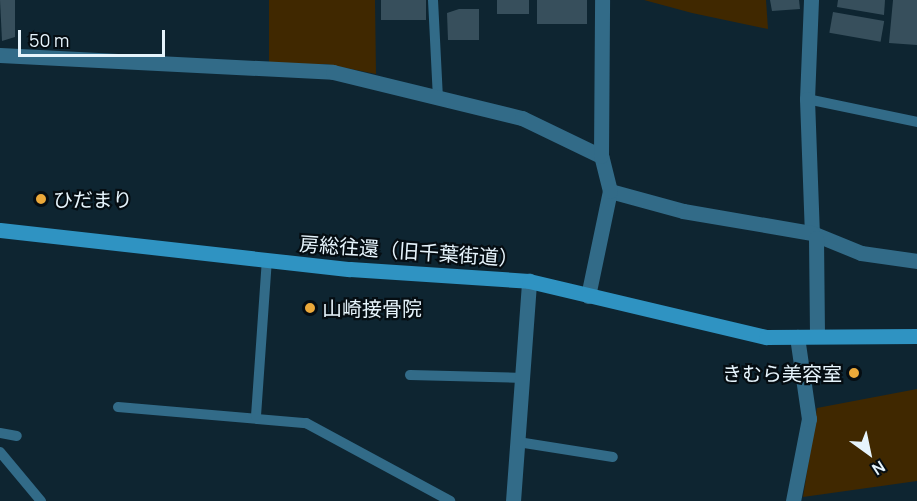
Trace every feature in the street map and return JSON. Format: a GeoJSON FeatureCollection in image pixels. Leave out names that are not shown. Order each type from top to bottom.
{"type":"FeatureCollection","features":[{"type":"Feature","properties":{"kind":"street"},"geometry":{"type":"LineString","coordinates":[[588,296],[610,191],[601,156],[602,0]]}},
{"type":"Feature","properties":{"kind":"street"},"geometry":{"type":"LineString","coordinates":[[811,0],[807,99],[817,335]]}},
{"type":"Feature","properties":{"kind":"street"},"geometry":{"type":"LineString","coordinates":[[0,55],[333,72],[522,118],[601,156]]}},
{"type":"Feature","properties":{"kind":"street"},"geometry":{"type":"LineString","coordinates":[[610,191],[683,211],[814,236],[861,253],[917,261]]}},
{"type":"Feature","properties":{"kind":"street","name":"房総往還（旧千葉街道）"},"geometry":{"type":"LineString","coordinates":[[0,230],[267,260],[529,281],[730,332],[797,337],[817,335],[917,336]]}},
{"type":"Feature","properties":{"kind":"street"},"geometry":{"type":"LineString","coordinates":[[513,501],[524,378],[529,281]]}},
{"type":"Feature","properties":{"kind":"street"},"geometry":{"type":"LineString","coordinates":[[793,501],[809,419],[797,337]]}},
{"type":"Feature","properties":{"kind":"lane"},"geometry":{"type":"LineString","coordinates":[[433,0],[438,98]]}},
{"type":"Feature","properties":{"kind":"lane"},"geometry":{"type":"LineString","coordinates":[[807,99],[917,122]]}},
{"type":"Feature","properties":{"kind":"lane"},"geometry":{"type":"LineString","coordinates":[[256,416],[267,260]]}},
{"type":"Feature","properties":{"kind":"lane"},"geometry":{"type":"LineString","coordinates":[[410,375],[524,378]]}},
{"type":"Feature","properties":{"kind":"lane"},"geometry":{"type":"LineString","coordinates":[[118,407],[256,416],[306,423],[450,501]]}},
{"type":"Feature","properties":{"kind":"lane"},"geometry":{"type":"LineString","coordinates":[[0,433],[17,436]]}},
{"type":"Feature","properties":{"kind":"lane"},"geometry":{"type":"LineString","coordinates":[[518,442],[613,457]]}},
{"type":"Feature","properties":{"kind":"lane"},"geometry":{"type":"LineString","coordinates":[[0,452],[40,501]]}},
{"type":"Feature","properties":{"kind":"shaded area"},"geometry":{"type":"Polygon","coordinates":[[[269,0],[375,0],[376,74],[326,64],[269,65],[269,0]]]}},
{"type":"Feature","properties":{"kind":"shaded area"},"geometry":{"type":"Polygon","coordinates":[[[644,0],[766,0],[768,29],[692,13],[644,0]]]}},
{"type":"Feature","properties":{"kind":"shaded area"},"geometry":{"type":"Polygon","coordinates":[[[917,389],[917,481],[803,497],[817,408],[917,389]]]}},
{"type":"Feature","properties":{"kind":"building"},"geometry":{"type":"Polygon","coordinates":[[[0,0],[15,0],[15,37],[2,41],[0,0]]]}},
{"type":"Feature","properties":{"kind":"building"},"geometry":{"type":"Polygon","coordinates":[[[381,0],[426,0],[426,20],[381,20],[381,0]]]}},
{"type":"Feature","properties":{"kind":"building"},"geometry":{"type":"Polygon","coordinates":[[[497,0],[529,0],[529,14],[497,14],[497,0]]]}},
{"type":"Feature","properties":{"kind":"building"},"geometry":{"type":"Polygon","coordinates":[[[537,0],[587,0],[587,24],[537,24],[537,0]]]}},
{"type":"Feature","properties":{"kind":"building"},"geometry":{"type":"Polygon","coordinates":[[[770,0],[799,0],[800,9],[772,11],[770,0]]]}},
{"type":"Feature","properties":{"kind":"building"},"geometry":{"type":"Polygon","coordinates":[[[838,0],[885,0],[884,15],[837,7],[838,0]]]}},
{"type":"Feature","properties":{"kind":"building"},"geometry":{"type":"Polygon","coordinates":[[[893,0],[917,0],[917,45],[889,43],[893,0]]]}},
{"type":"Feature","properties":{"kind":"building"},"geometry":{"type":"Polygon","coordinates":[[[459,9],[479,9],[479,40],[448,40],[447,13],[459,9]]]}},
{"type":"Feature","properties":{"kind":"building"},"geometry":{"type":"Polygon","coordinates":[[[833,12],[884,21],[881,42],[829,33],[833,12]]]}},
{"type":"Feature","properties":{"kind":"place","name":"ひだまり"},"geometry":{"type":"Point","coordinates":[41,199]}},
{"type":"Feature","properties":{"kind":"place","name":"山崎接骨院"},"geometry":{"type":"Point","coordinates":[310,308]}},
{"type":"Feature","properties":{"kind":"place","name":"きむら美容室"},"geometry":{"type":"Point","coordinates":[854,373]}}]}
